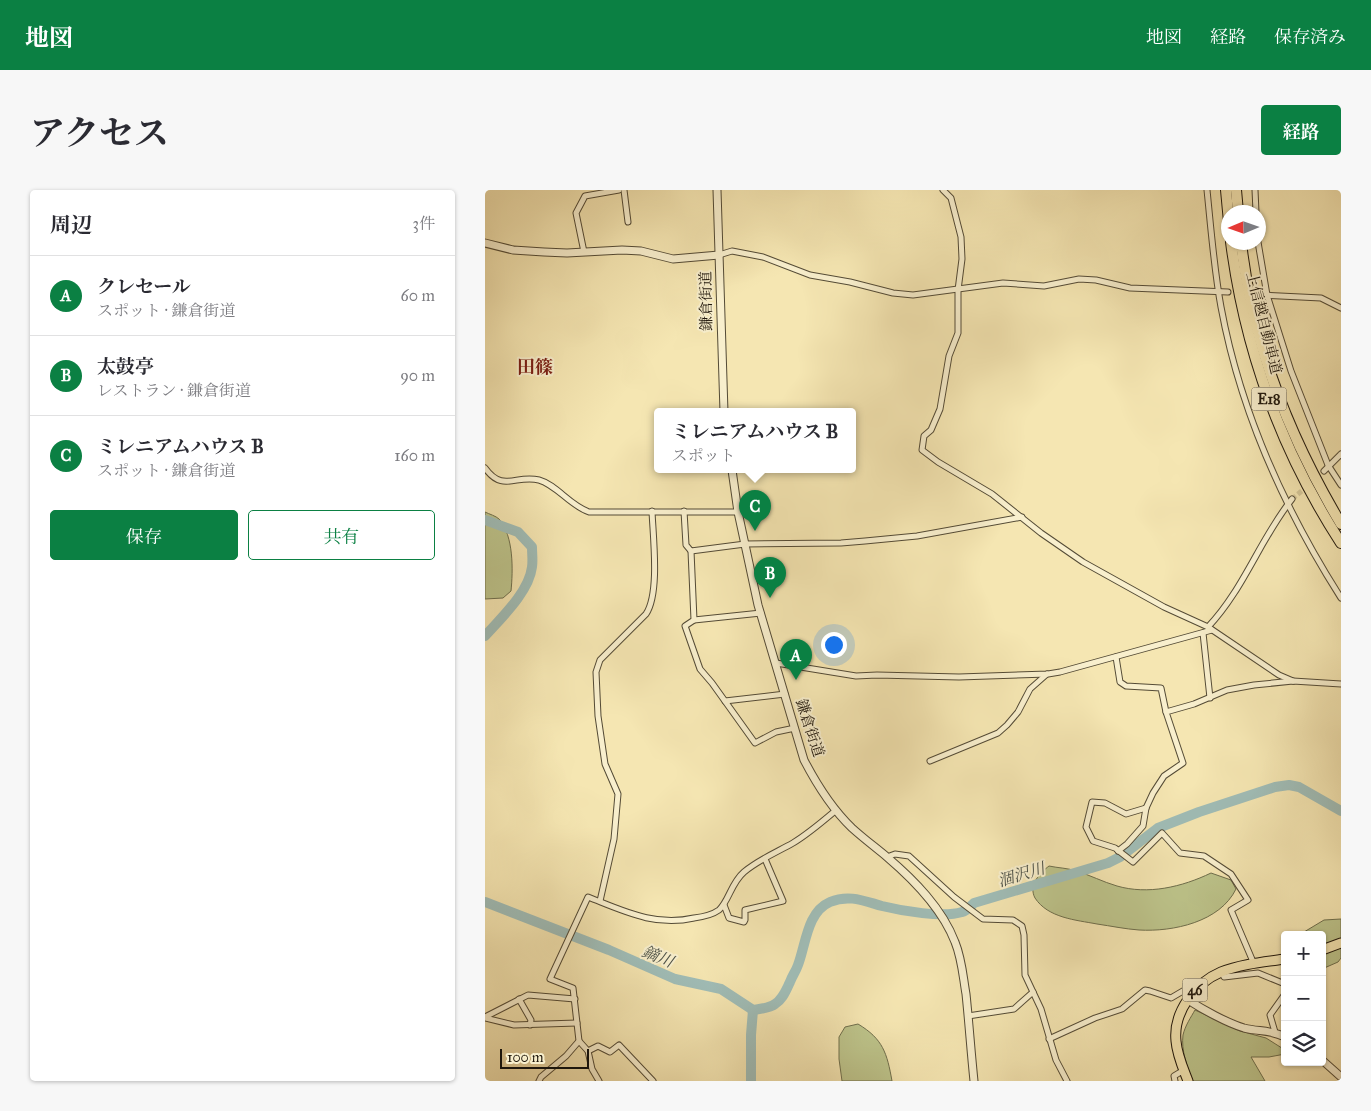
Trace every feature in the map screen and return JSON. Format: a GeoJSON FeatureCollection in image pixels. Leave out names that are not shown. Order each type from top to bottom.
{"type":"FeatureCollection","features":[{"type":"Feature","properties":{"kind":"highway"},"geometry":{"type":"LineString","coordinates":[[1226,190],[1227,205]]}},
{"type":"Feature","properties":{"kind":"highway"},"geometry":{"type":"LineString","coordinates":[[1236,190],[1237,205]]}},
{"type":"Feature","properties":{"kind":"highway","name":"上信越自動車道"},"geometry":{"type":"LineString","coordinates":[[1232,250],[1243,311],[1258,368],[1268,396],[1290,452],[1341,543]]}},
{"type":"Feature","properties":{"kind":"highway","name":"上信越自動車道"},"geometry":{"type":"LineString","coordinates":[[1242,250],[1252,306],[1275,389],[1311,473],[1341,524]]}},
{"type":"Feature","properties":{"kind":"main road"},"geometry":{"type":"LineString","coordinates":[[1326,949],[1341,943]]}},
{"type":"Feature","properties":{"kind":"main road","name":"46"},"geometry":{"type":"LineString","coordinates":[[1188,1081],[1176,1040],[1176,1029],[1183,1007],[1194,991],[1209,978],[1237,966],[1281,959]]}},
{"type":"Feature","properties":{"kind":"street"},"geometry":{"type":"LineString","coordinates":[[584,252],[576,213],[585,196],[619,190]]}},
{"type":"Feature","properties":{"kind":"street"},"geometry":{"type":"LineString","coordinates":[[624,190],[627,222]]}},
{"type":"Feature","properties":{"kind":"street","name":"鎌倉街道"},"geometry":{"type":"LineString","coordinates":[[717,190],[724,408]]}},
{"type":"Feature","properties":{"kind":"street"},"geometry":{"type":"LineString","coordinates":[[943,190],[951,198],[961,237],[962,259],[957,290],[958,333],[949,356],[940,409],[931,430],[924,436],[922,450],[938,462],[992,494],[1041,533],[1083,562],[1164,607],[1210,629],[1279,675],[1293,681]]}},
{"type":"Feature","properties":{"kind":"street"},"geometry":{"type":"LineString","coordinates":[[1207,190],[1221,310],[1245,399],[1273,472],[1290,501],[1327,576],[1341,598]]}},
{"type":"Feature","properties":{"kind":"street"},"geometry":{"type":"LineString","coordinates":[[1255,190],[1256,205]]}},
{"type":"Feature","properties":{"kind":"street"},"geometry":{"type":"LineString","coordinates":[[485,243],[513,250],[641,251],[673,259],[719,255],[732,251],[763,257],[810,275],[850,282],[893,293],[913,294],[1003,283],[1044,286],[1079,279],[1096,280],[1130,288],[1228,292]]}},
{"type":"Feature","properties":{"kind":"street"},"geometry":{"type":"LineString","coordinates":[[1259,250],[1264,295],[1291,371],[1328,465],[1341,485]]}},
{"type":"Feature","properties":{"kind":"street"},"geometry":{"type":"LineString","coordinates":[[1264,295],[1321,298],[1341,308]]}},
{"type":"Feature","properties":{"kind":"street"},"geometry":{"type":"LineString","coordinates":[[1324,471],[1341,454]]}},
{"type":"Feature","properties":{"kind":"street"},"geometry":{"type":"LineString","coordinates":[[485,468],[499,481],[538,480],[549,485],[578,508],[589,512],[738,512]]}},
{"type":"Feature","properties":{"kind":"street","name":"鎌倉街道"},"geometry":{"type":"LineString","coordinates":[[732,473],[738,512],[761,613],[804,760],[814,781],[835,811],[925,893],[939,913],[955,941],[961,963],[968,1016]]}},
{"type":"Feature","properties":{"kind":"street"},"geometry":{"type":"LineString","coordinates":[[776,663],[856,676],[959,677],[1048,674],[1203,634],[1210,629],[1241,585],[1262,545],[1290,501]]}},
{"type":"Feature","properties":{"kind":"street"},"geometry":{"type":"LineString","coordinates":[[600,901],[614,839],[618,794],[605,764],[598,716],[596,672],[600,660],[651,607],[654,576],[652,511]]}},
{"type":"Feature","properties":{"kind":"street"},"geometry":{"type":"LineString","coordinates":[[684,511],[686,544],[691,551],[694,620]]}},
{"type":"Feature","properties":{"kind":"street"},"geometry":{"type":"LineString","coordinates":[[691,551],[745,544],[841,543],[917,536],[1022,517]]}},
{"type":"Feature","properties":{"kind":"street"},"geometry":{"type":"LineString","coordinates":[[761,613],[694,620],[685,626],[700,669],[755,744],[776,732],[795,728]]}},
{"type":"Feature","properties":{"kind":"street"},"geometry":{"type":"LineString","coordinates":[[1203,634],[1210,698]]}},
{"type":"Feature","properties":{"kind":"street"},"geometry":{"type":"LineString","coordinates":[[1116,657],[1120,682],[1126,686],[1161,688],[1166,712],[1183,763],[1164,776],[1146,808],[1143,826],[1118,851]]}},
{"type":"Feature","properties":{"kind":"street"},"geometry":{"type":"LineString","coordinates":[[930,761],[998,733],[1007,726],[1018,712],[1030,689],[1048,674]]}},
{"type":"Feature","properties":{"kind":"street"},"geometry":{"type":"LineString","coordinates":[[1166,712],[1194,704],[1236,688],[1293,681],[1341,684]]}},
{"type":"Feature","properties":{"kind":"street"},"geometry":{"type":"LineString","coordinates":[[725,701],[785,694]]}},
{"type":"Feature","properties":{"kind":"street"},"geometry":{"type":"LineString","coordinates":[[1146,808],[1126,814],[1105,803],[1092,802],[1086,827],[1093,841],[1118,851],[1133,862],[1163,833],[1180,853],[1204,856],[1231,874],[1248,900],[1231,910],[1254,964]]}},
{"type":"Feature","properties":{"kind":"street"},"geometry":{"type":"LineString","coordinates":[[599,1081],[592,1069],[588,1051],[579,1041],[573,988],[550,979],[588,897],[645,919],[665,921],[688,920],[707,916],[724,905],[736,880],[744,872],[795,842],[835,811]]}},
{"type":"Feature","properties":{"kind":"street"},"geometry":{"type":"LineString","coordinates":[[887,857],[895,854],[909,856],[953,897],[983,919],[1013,920],[1022,926],[1025,975],[1041,1009],[1056,1060],[1067,1081]]}},
{"type":"Feature","properties":{"kind":"street"},"geometry":{"type":"LineString","coordinates":[[724,905],[729,918],[744,922],[745,910],[783,900],[765,859]]}},
{"type":"Feature","properties":{"kind":"street"},"geometry":{"type":"LineString","coordinates":[[1221,972],[1224,977],[1258,972],[1281,982]]}},
{"type":"Feature","properties":{"kind":"street"},"geometry":{"type":"LineString","coordinates":[[1049,1039],[1095,1018],[1122,1009],[1145,990],[1171,998],[1188,988],[1194,991]]}},
{"type":"Feature","properties":{"kind":"street"},"geometry":{"type":"LineString","coordinates":[[974,1081],[968,1016],[1014,1010],[1033,992]]}},
{"type":"Feature","properties":{"kind":"street"},"geometry":{"type":"LineString","coordinates":[[485,1018],[528,995],[575,999]]}},
{"type":"Feature","properties":{"kind":"street"},"geometry":{"type":"LineString","coordinates":[[519,999],[531,1020],[530,1025]]}},
{"type":"Feature","properties":{"kind":"street"},"geometry":{"type":"LineString","coordinates":[[1275,1032],[1270,1014],[1281,999]]}},
{"type":"Feature","properties":{"kind":"street"},"geometry":{"type":"LineString","coordinates":[[1188,1000],[1244,1028],[1275,1032],[1281,1035]]}},
{"type":"Feature","properties":{"kind":"street"},"geometry":{"type":"LineString","coordinates":[[485,1018],[514,1025],[577,1023]]}},
{"type":"Feature","properties":{"kind":"street"},"geometry":{"type":"LineString","coordinates":[[539,1081],[579,1041]]}},
{"type":"Feature","properties":{"kind":"street"},"geometry":{"type":"LineString","coordinates":[[588,1051],[599,1046],[610,1052],[619,1045],[653,1081]]}},
{"type":"Feature","properties":{"kind":"street"},"geometry":{"type":"LineString","coordinates":[[1326,1064],[1341,1077]]}},
{"type":"Feature","properties":{"kind":"street"},"geometry":{"type":"LineString","coordinates":[[1175,1081],[1174,1076],[1184,1070]]}},
{"type":"Feature","properties":{"kind":"green space"},"geometry":{"type":"Polygon","coordinates":[[[485,512],[499,519],[504,526],[510,544],[512,564],[511,591],[503,598],[485,599],[485,512]]]}},
{"type":"Feature","properties":{"kind":"green space"},"geometry":{"type":"Polygon","coordinates":[[[1049,866],[1073,870],[1129,889],[1153,890],[1177,886],[1211,873],[1231,880],[1236,889],[1219,910],[1194,923],[1166,929],[1129,929],[1080,921],[1063,917],[1047,910],[1035,898],[1033,889],[1036,880],[1049,866]]]}},
{"type":"Feature","properties":{"kind":"green space"},"geometry":{"type":"Polygon","coordinates":[[[1341,919],[1341,958],[1338,962],[1326,967],[1326,931],[1306,931],[1324,920],[1341,919]]]}},
{"type":"Feature","properties":{"kind":"green space"},"geometry":{"type":"Polygon","coordinates":[[[1195,1010],[1240,1031],[1266,1038],[1281,1047],[1281,1055],[1251,1057],[1265,1081],[1193,1081],[1183,1047],[1185,1028],[1195,1010]]]}},
{"type":"Feature","properties":{"kind":"green space"},"geometry":{"type":"Polygon","coordinates":[[[858,1024],[873,1035],[883,1048],[892,1081],[842,1081],[839,1037],[845,1027],[858,1024]]]}},
{"type":"Feature","properties":{"kind":"waterway","name":"鏑川"},"geometry":{"type":"LineString","coordinates":[[485,520],[518,532],[532,547],[532,567],[526,586],[506,613],[485,636]]}},
{"type":"Feature","properties":{"kind":"waterway","name":"涸沢川"},"geometry":{"type":"LineString","coordinates":[[753,1010],[770,1006],[778,1002],[782,997],[797,967],[808,929],[816,913],[830,902],[850,898],[911,912],[944,914],[962,912],[974,903],[1108,863],[1120,857],[1158,828],[1199,812],[1275,787],[1289,785],[1299,787],[1341,811]]}},
{"type":"Feature","properties":{"kind":"waterway","name":"鏑川"},"geometry":{"type":"LineString","coordinates":[[485,902],[609,950],[675,979],[721,989],[753,1010]]}},
{"type":"Feature","properties":{"kind":"waterway","name":"鏑川"},"geometry":{"type":"LineString","coordinates":[[751,1081],[753,1010]]}},
{"type":"Feature","properties":{"kind":"tunnel"},"geometry":{"type":"LineString","coordinates":[[1248,294],[1262,295]]}},
{"type":"Feature","properties":{"kind":"tunnel"},"geometry":{"type":"LineString","coordinates":[[1292,499],[1309,485]]}},
{"type":"Feature","properties":{"kind":"place","name":"ミレニアムハウス B"},"geometry":{"type":"Point","coordinates":[755,531]}},
{"type":"Feature","properties":{"kind":"place","name":"太鼓亭"},"geometry":{"type":"Point","coordinates":[770,598]}},
{"type":"Feature","properties":{"kind":"place","name":"クレセール"},"geometry":{"type":"Point","coordinates":[796,680]}},
{"type":"Feature","properties":{"kind":"district","name":"田篠"},"geometry":{"type":"Point","coordinates":[535,367]}}]}
